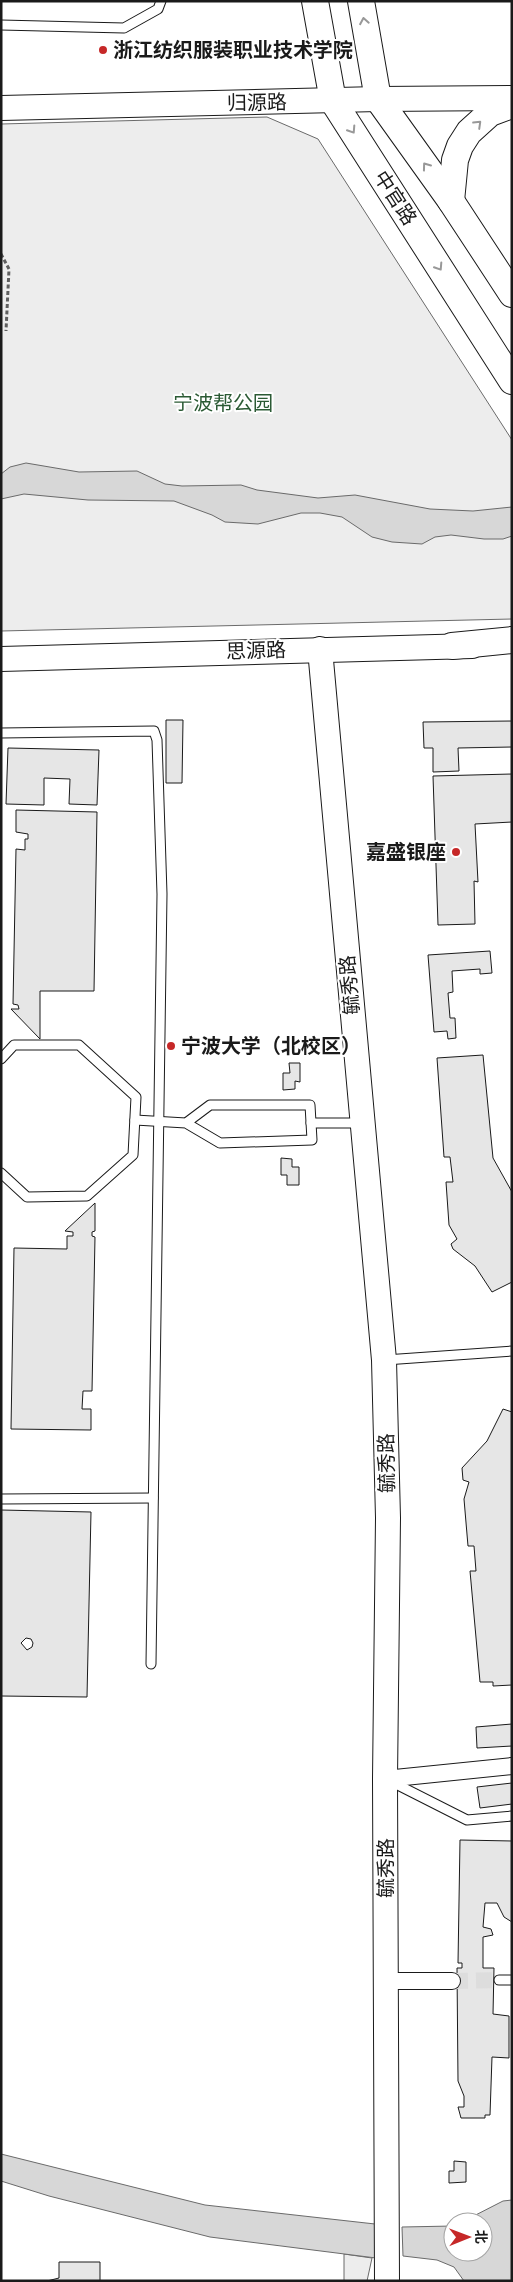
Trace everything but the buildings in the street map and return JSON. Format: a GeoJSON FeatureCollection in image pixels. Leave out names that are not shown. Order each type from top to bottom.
{"type":"FeatureCollection","features":[{"type":"Feature","properties":{"kind":"main road","name":"中官路"},"geometry":{"type":"LineString","coordinates":[[315,1],[333,101],[512,381]]}},
{"type":"Feature","properties":{"kind":"main road"},"geometry":{"type":"LineString","coordinates":[[361,1],[378,99],[451,201],[512,294]]}},
{"type":"Feature","properties":{"kind":"main road"},"geometry":{"type":"LineString","coordinates":[[451,201],[455,160],[460,146],[469,132],[490,113],[512,105]]}},
{"type":"Feature","properties":{"kind":"main road"},"geometry":{"type":"LineString","coordinates":[[452,646],[512,640]]}},
{"type":"Feature","properties":{"kind":"street","name":"归源路"},"geometry":{"type":"LineString","coordinates":[[1,108],[378,99],[512,98]]}},
{"type":"Feature","properties":{"kind":"street","name":"思源路"},"geometry":{"type":"LineString","coordinates":[[1,659],[320,649],[512,646]]}},
{"type":"Feature","properties":{"kind":"street","name":"毓秀路"},"geometry":{"type":"LineString","coordinates":[[320,649],[384,1360],[388,1518],[385,1779],[387,2281]]}},
{"type":"Feature","properties":{"kind":"street"},"geometry":{"type":"LineString","coordinates":[[385,1779],[512,1766]]}},
{"type":"Feature","properties":{"kind":"street"},"geometry":{"type":"LineString","coordinates":[[386,1981],[452,1981]]}},
{"type":"Feature","properties":{"kind":"lane"},"geometry":{"type":"LineString","coordinates":[[1,25],[124,28],[158,9],[161,1]]}},
{"type":"Feature","properties":{"kind":"lane"},"geometry":{"type":"LineString","coordinates":[[1,733],[154,731],[157,740],[162,894],[151,1664]]}},
{"type":"Feature","properties":{"kind":"lane"},"geometry":{"type":"LineString","coordinates":[[1,1059],[14,1045],[79,1044],[136,1096],[133,1155],[87,1196],[27,1197],[1,1173]]}},
{"type":"Feature","properties":{"kind":"lane"},"geometry":{"type":"LineString","coordinates":[[135,1120],[186,1123],[220,1144],[312,1140],[310,1105],[210,1105],[186,1123]]}},
{"type":"Feature","properties":{"kind":"lane"},"geometry":{"type":"LineString","coordinates":[[311,1123],[362,1123]]}},
{"type":"Feature","properties":{"kind":"lane"},"geometry":{"type":"LineString","coordinates":[[384,1360],[512,1351]]}},
{"type":"Feature","properties":{"kind":"lane"},"geometry":{"type":"LineString","coordinates":[[1,1499],[153,1498]]}},
{"type":"Feature","properties":{"kind":"lane"},"geometry":{"type":"LineString","coordinates":[[385,1779],[467,1820],[512,1816]]}},
{"type":"Feature","properties":{"kind":"lane"},"geometry":{"type":"LineString","coordinates":[[499,1980],[512,1980]]}},
{"type":"Feature","properties":{"kind":"path"},"geometry":{"type":"LineString","coordinates":[[1,254],[9,269],[6,331]]}},
{"type":"Feature","properties":{"kind":"shaded area","name":"宁波帮公园"},"geometry":{"type":"Polygon","coordinates":[[[267,117],[318,139],[512,440],[512,619],[1,631],[1,124],[267,117]]]}},
{"type":"Feature","properties":{"kind":"shaded area"},"geometry":{"type":"Polygon","coordinates":[[[26,463],[79,472],[137,471],[165,484],[182,486],[241,485],[257,490],[318,498],[355,495],[430,509],[473,511],[512,507],[512,536],[503,539],[484,539],[451,535],[435,537],[422,544],[392,542],[372,537],[342,517],[320,513],[301,513],[258,524],[225,522],[212,515],[174,501],[88,500],[24,494],[1,499],[1,474],[10,467],[26,463]]]}},
{"type":"Feature","properties":{"kind":"shaded area"},"geometry":{"type":"Polygon","coordinates":[[[1,2154],[205,2205],[384,2225],[384,2259],[210,2237],[49,2196],[1,2181],[1,2154]]]}},
{"type":"Feature","properties":{"kind":"shaded area"},"geometry":{"type":"Polygon","coordinates":[[[512,2200],[512,2281],[464,2281],[454,2267],[437,2260],[403,2256],[402,2227],[443,2226],[443,2262],[493,2262],[493,2212],[482,2212],[503,2201],[512,2200]]]}},
{"type":"Feature","properties":{"kind":"shaded area"},"geometry":{"type":"Polygon","coordinates":[[[344,2254],[372,2258],[367,2281],[344,2281],[344,2254]]]}},
{"type":"Feature","properties":{"kind":"tunnel"},"geometry":{"type":"LineString","coordinates":[[452,1981],[499,1980]]}},
{"type":"Feature","properties":{"kind":"place","name":"浙江纺织服装职业技术学院"},"geometry":{"type":"Point","coordinates":[103,50]}},
{"type":"Feature","properties":{"kind":"place","name":"嘉盛银座"},"geometry":{"type":"Point","coordinates":[456,852]}},
{"type":"Feature","properties":{"kind":"place","name":"宁波大学（北校区）"},"geometry":{"type":"Point","coordinates":[171,1046]}}]}
